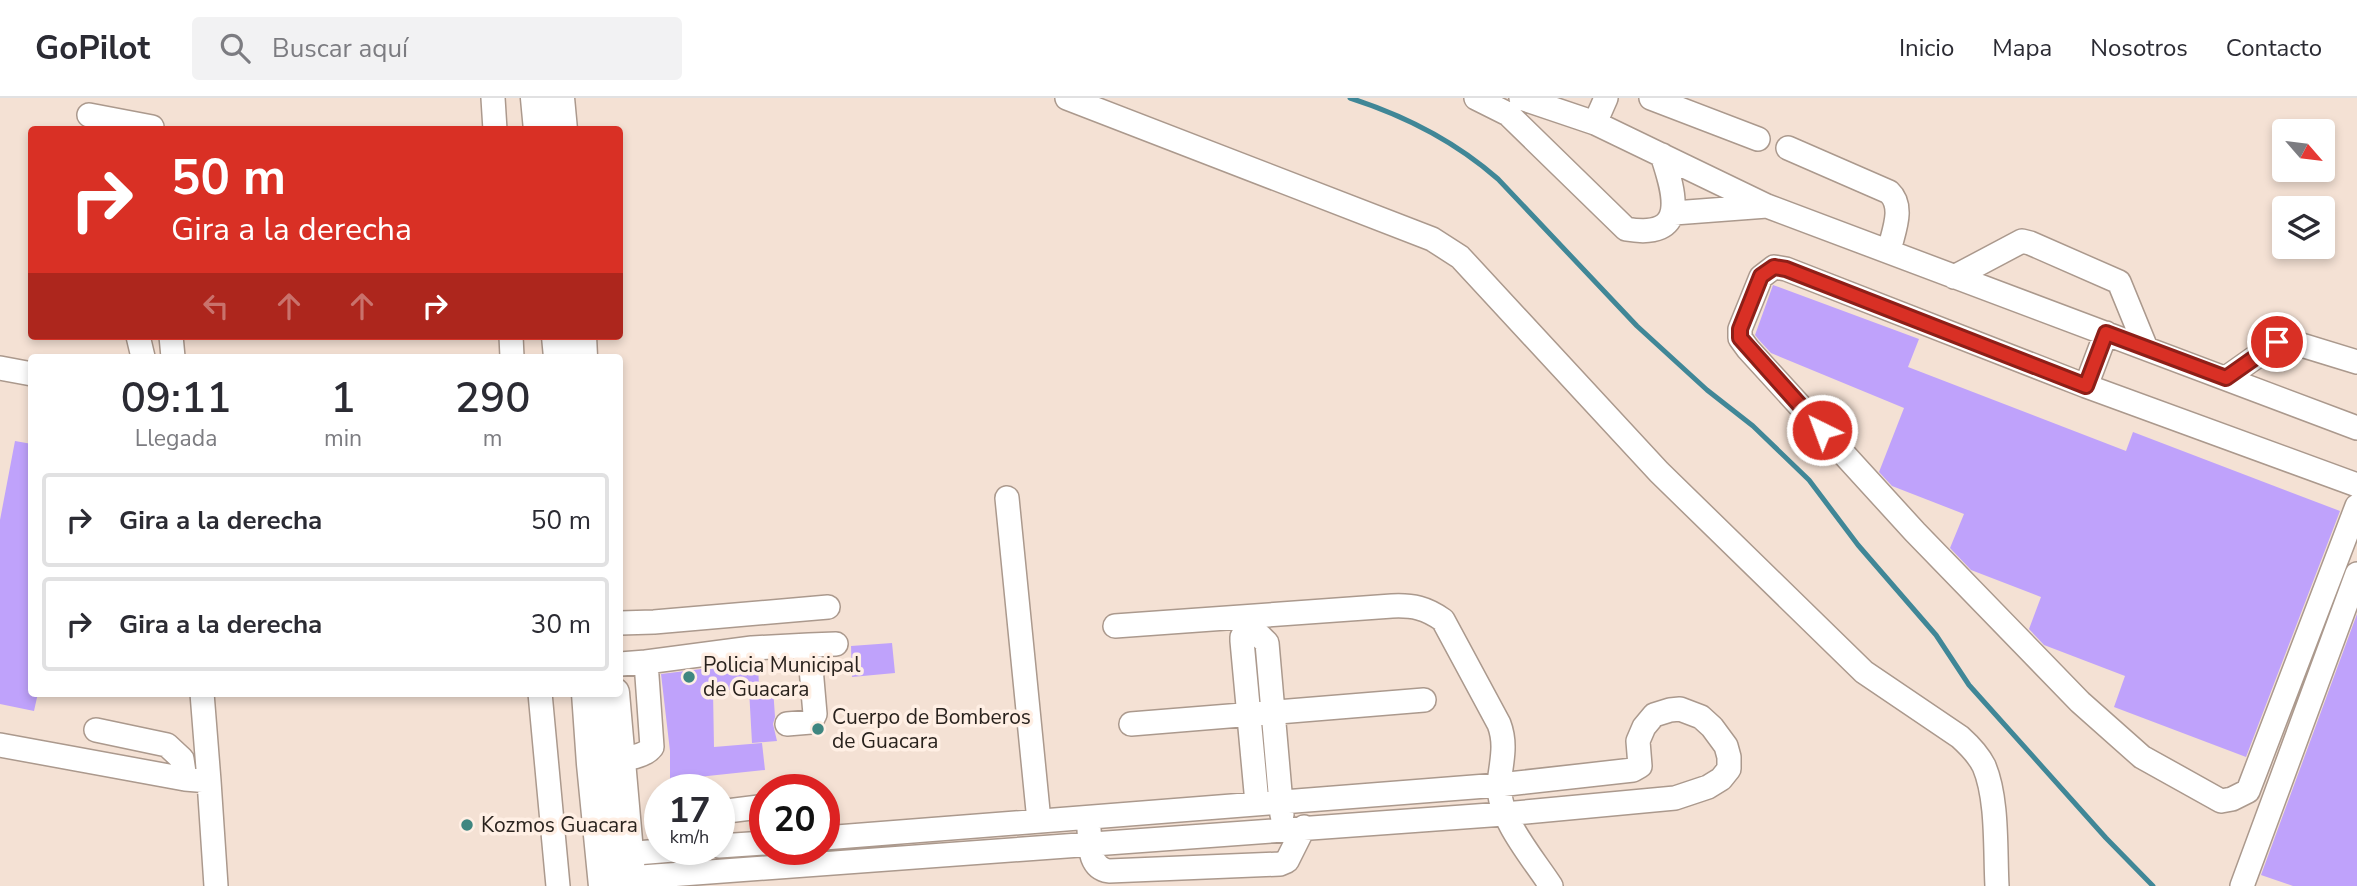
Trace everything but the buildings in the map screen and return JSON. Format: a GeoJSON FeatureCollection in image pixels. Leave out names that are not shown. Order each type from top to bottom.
{"type":"FeatureCollection","features":[{"type":"Feature","properties":{"kind":"main road"},"geometry":{"type":"LineString","coordinates":[[536,98],[539,126]]}},
{"type":"Feature","properties":{"kind":"main road"},"geometry":{"type":"LineString","coordinates":[[559,98],[562,126]]}},
{"type":"Feature","properties":{"kind":"main road"},"geometry":{"type":"LineString","coordinates":[[602,704],[616,873]]}},
{"type":"Feature","properties":{"kind":"street"},"geometry":{"type":"LineString","coordinates":[[493,98],[495,126]]}},
{"type":"Feature","properties":{"kind":"street"},"geometry":{"type":"LineString","coordinates":[[1067,98],[1432,239],[1460,257],[1659,472],[1864,672],[1960,737],[1974,750],[1984,767],[1991,799],[1997,886]]}},
{"type":"Feature","properties":{"kind":"street"},"geometry":{"type":"LineString","coordinates":[[1476,98],[1508,114],[1626,229],[1654,229],[1665,224],[1674,213],[1673,190],[1662,156]]}},
{"type":"Feature","properties":{"kind":"street"},"geometry":{"type":"LineString","coordinates":[[1521,98],[1595,123],[1766,206],[2357,428]]}},
{"type":"Feature","properties":{"kind":"street"},"geometry":{"type":"LineString","coordinates":[[1595,123],[1606,98]]}},
{"type":"Feature","properties":{"kind":"street"},"geometry":{"type":"LineString","coordinates":[[1651,98],[1758,139]]}},
{"type":"Feature","properties":{"kind":"street"},"geometry":{"type":"LineString","coordinates":[[89,115],[151,123]]}},
{"type":"Feature","properties":{"kind":"street"},"geometry":{"type":"LineString","coordinates":[[1788,148],[1889,192],[1897,199],[1898,207],[1889,251]]}},
{"type":"Feature","properties":{"kind":"street"},"geometry":{"type":"LineString","coordinates":[[1674,213],[1766,206]]}},
{"type":"Feature","properties":{"kind":"street"},"geometry":{"type":"LineString","coordinates":[[1954,277],[2022,241],[2030,243],[2119,282],[2146,348]]}},
{"type":"Feature","properties":{"kind":"street"},"geometry":{"type":"LineString","coordinates":[[2357,485],[2086,386],[1786,269],[1774,267],[1761,276],[1740,329],[1740,338],[1748,349],[1915,532],[2080,702],[2142,757],[2221,801],[2248,791],[2357,506]]}},
{"type":"Feature","properties":{"kind":"street"},"geometry":{"type":"LineString","coordinates":[[2086,386],[2106,333]]}},
{"type":"Feature","properties":{"kind":"street"},"geometry":{"type":"LineString","coordinates":[[2226,378],[2277,342],[2285,340],[2357,362]]}},
{"type":"Feature","properties":{"kind":"street"},"geometry":{"type":"LineString","coordinates":[[0,368],[28,373]]}},
{"type":"Feature","properties":{"kind":"street"},"geometry":{"type":"LineString","coordinates":[[1007,498],[1040,821]]}},
{"type":"Feature","properties":{"kind":"street"},"geometry":{"type":"LineString","coordinates":[[2242,886],[2357,574]]}},
{"type":"Feature","properties":{"kind":"street"},"geometry":{"type":"LineString","coordinates":[[1115,626],[1392,606],[1413,605],[1430,611],[1443,620],[1463,653],[1503,733],[1499,785],[1504,814],[1551,886]]}},
{"type":"Feature","properties":{"kind":"street"},"geometry":{"type":"LineString","coordinates":[[623,623],[828,607]]}},
{"type":"Feature","properties":{"kind":"street"},"geometry":{"type":"LineString","coordinates":[[1089,818],[1094,864],[1101,870],[1268,876],[1287,861],[1294,828],[1281,802],[1277,779],[1274,712],[1266,643],[1260,636],[1247,634],[1242,637],[1257,803]]}},
{"type":"Feature","properties":{"kind":"street"},"geometry":{"type":"LineString","coordinates":[[623,664],[752,648],[836,644]]}},
{"type":"Feature","properties":{"kind":"street"},"geometry":{"type":"LineString","coordinates":[[787,724],[811,722],[815,714],[809,645]]}},
{"type":"Feature","properties":{"kind":"street"},"geometry":{"type":"LineString","coordinates":[[605,761],[649,751],[652,747],[646,662]]}},
{"type":"Feature","properties":{"kind":"street"},"geometry":{"type":"LineString","coordinates":[[202,697],[216,886]]}},
{"type":"Feature","properties":{"kind":"street"},"geometry":{"type":"LineString","coordinates":[[540,697],[558,886]]}},
{"type":"Feature","properties":{"kind":"street"},"geometry":{"type":"LineString","coordinates":[[1131,723],[1424,700]]}},
{"type":"Feature","properties":{"kind":"street"},"geometry":{"type":"LineString","coordinates":[[602,704],[649,707]]}},
{"type":"Feature","properties":{"kind":"street"},"geometry":{"type":"LineString","coordinates":[[616,873],[1090,844],[1504,814],[1675,798],[1708,788],[1721,779],[1729,769],[1729,757],[1726,746],[1712,727],[1701,717],[1680,709],[1654,715],[1644,727],[1638,741],[1638,769],[1499,785],[840,837]]}},
{"type":"Feature","properties":{"kind":"street"},"geometry":{"type":"LineString","coordinates":[[96,730],[167,745],[182,759],[186,779]]}},
{"type":"Feature","properties":{"kind":"street"},"geometry":{"type":"LineString","coordinates":[[0,745],[209,781]]}},
{"type":"Feature","properties":{"kind":"street"},"geometry":{"type":"LineString","coordinates":[[616,873],[644,863]]}},
{"type":"Feature","properties":{"kind":"waterway"},"geometry":{"type":"LineString","coordinates":[[1350,98],[1428,131],[1465,153],[1498,179],[1637,326],[1707,390],[1753,426],[1809,480],[1858,545],[1936,635],[1969,685],[2106,838],[2153,886]]}},
{"type":"Feature","properties":{"kind":"place","name":"Policia Municipal de Guacara"},"geometry":{"type":"Point","coordinates":[689,677]}},
{"type":"Feature","properties":{"kind":"place","name":"Cuerpo de Bomberos de Guacara"},"geometry":{"type":"Point","coordinates":[818,729]}},
{"type":"Feature","properties":{"kind":"place","name":"Kozmos Guacara"},"geometry":{"type":"Point","coordinates":[467,825]}},
{"type":"Feature","properties":{"kind":"route"},"geometry":{"type":"LineString","coordinates":[[1822,430],[1740,338],[1740,329],[1761,276],[1774,267],[1786,269],[2086,386],[2106,333],[2226,378],[2277,342]]}}]}
